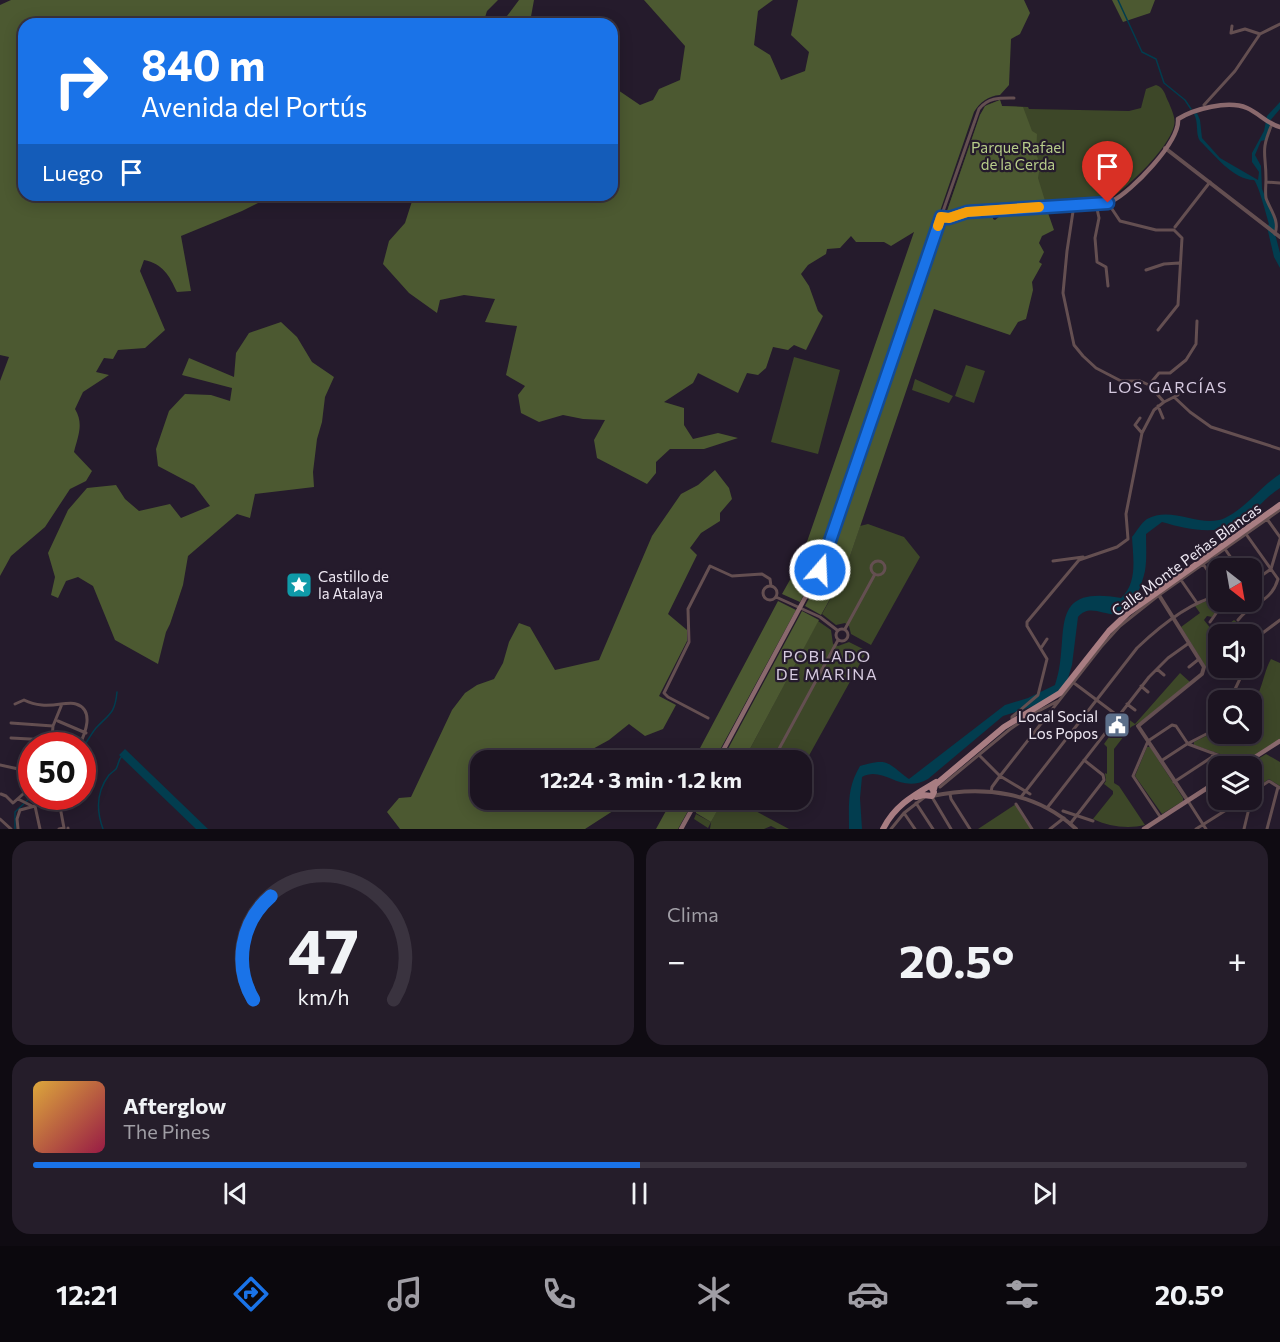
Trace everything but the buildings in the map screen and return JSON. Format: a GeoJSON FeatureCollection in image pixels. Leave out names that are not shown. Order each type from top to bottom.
{"type":"FeatureCollection","features":[{"type":"Feature","properties":{"kind":"main road"},"geometry":{"type":"LineString","coordinates":[[723,750],[821,567],[941,217],[949,218],[967,212],[1108,203],[1122,194],[1154,163],[1166,148],[1178,126],[1178,119],[1202,109],[1241,106],[1280,127]]}},
{"type":"Feature","properties":{"kind":"main road","name":"Calle Monte Peñas Blancas"},"geometry":{"type":"LineString","coordinates":[[930,791],[958,766],[978,753],[1012,721],[1062,690],[1072,681],[1112,628],[1280,505]]}},
{"type":"Feature","properties":{"kind":"main road"},"geometry":{"type":"LineString","coordinates":[[1257,756],[1280,741]]}},
{"type":"Feature","properties":{"kind":"main road"},"geometry":{"type":"LineString","coordinates":[[1145,829],[1208,788]]}},
{"type":"Feature","properties":{"kind":"main road"},"geometry":{"type":"LineString","coordinates":[[884,829],[890,816],[901,804],[930,791]]}},
{"type":"Feature","properties":{"kind":"main road"},"geometry":{"type":"LineString","coordinates":[[884,829],[901,808],[930,791]]}},
{"type":"Feature","properties":{"kind":"main road"},"geometry":{"type":"LineString","coordinates":[[681,829],[691,810]]}},
{"type":"Feature","properties":{"kind":"street"},"geometry":{"type":"LineString","coordinates":[[1204,105],[1235,71],[1260,34],[1280,24]]}},
{"type":"Feature","properties":{"kind":"street"},"geometry":{"type":"LineString","coordinates":[[1232,26],[1231,33],[1245,29],[1260,34]]}},
{"type":"Feature","properties":{"kind":"street"},"geometry":{"type":"LineString","coordinates":[[941,217],[979,109],[993,99],[1014,98]]}},
{"type":"Feature","properties":{"kind":"street"},"geometry":{"type":"LineString","coordinates":[[1272,124],[1265,140],[1263,153],[1266,199],[1276,222],[1275,234]]}},
{"type":"Feature","properties":{"kind":"street"},"geometry":{"type":"LineString","coordinates":[[1166,148],[1280,237]]}},
{"type":"Feature","properties":{"kind":"street"},"geometry":{"type":"LineString","coordinates":[[1175,227],[1210,182]]}},
{"type":"Feature","properties":{"kind":"street"},"geometry":{"type":"LineString","coordinates":[[1266,182],[1280,183]]}},
{"type":"Feature","properties":{"kind":"street"},"geometry":{"type":"LineString","coordinates":[[1108,203],[1120,221],[1155,230],[1177,231],[1182,238],[1178,305],[1158,330]]}},
{"type":"Feature","properties":{"kind":"street"},"geometry":{"type":"LineString","coordinates":[[1096,204],[1099,218],[1095,238],[1097,262],[1106,267],[1108,286]]}},
{"type":"Feature","properties":{"kind":"street"},"geometry":{"type":"LineString","coordinates":[[1074,205],[1063,293],[1073,342],[1085,359],[1116,379],[1128,382],[1140,381],[1149,385],[1164,402]]}},
{"type":"Feature","properties":{"kind":"street"},"geometry":{"type":"LineString","coordinates":[[1146,270],[1164,264],[1179,264]]}},
{"type":"Feature","properties":{"kind":"street"},"geometry":{"type":"LineString","coordinates":[[1149,385],[1159,373],[1170,373],[1186,360],[1196,344],[1197,321]]}},
{"type":"Feature","properties":{"kind":"street"},"geometry":{"type":"LineString","coordinates":[[1053,561],[1106,552],[1128,539],[1126,514],[1142,433],[1158,406],[1178,395],[1176,384]]}},
{"type":"Feature","properties":{"kind":"street"},"geometry":{"type":"LineString","coordinates":[[1174,397],[1211,427],[1280,449]]}},
{"type":"Feature","properties":{"kind":"street"},"geometry":{"type":"LineString","coordinates":[[1158,406],[1163,418]]}},
{"type":"Feature","properties":{"kind":"street"},"geometry":{"type":"LineString","coordinates":[[1140,418],[1135,425],[1142,433]]}},
{"type":"Feature","properties":{"kind":"street","name":"Calle Monte Peñas Blancas"},"geometry":{"type":"LineString","coordinates":[[1179,578],[1280,510]]}},
{"type":"Feature","properties":{"kind":"street"},"geometry":{"type":"LineString","coordinates":[[1262,575],[1271,569],[1280,538],[1267,519]]}},
{"type":"Feature","properties":{"kind":"street"},"geometry":{"type":"LineString","coordinates":[[1238,620],[1242,614],[1274,592],[1278,579],[1246,534]]}},
{"type":"Feature","properties":{"kind":"street"},"geometry":{"type":"LineString","coordinates":[[1225,549],[1231,558]]}},
{"type":"Feature","properties":{"kind":"street"},"geometry":{"type":"LineString","coordinates":[[1012,721],[1012,717],[1039,693],[1047,659],[1027,626],[1027,622],[1071,568],[1084,557]]}},
{"type":"Feature","properties":{"kind":"street"},"geometry":{"type":"LineString","coordinates":[[877,560],[882,561],[886,568],[884,572],[880,575],[875,574],[871,570],[872,564],[877,560]]}},
{"type":"Feature","properties":{"kind":"street"},"geometry":{"type":"LineString","coordinates":[[1203,564],[1208,571]]}},
{"type":"Feature","properties":{"kind":"street"},"geometry":{"type":"LineString","coordinates":[[708,718],[668,698],[664,693],[688,642],[690,605],[710,566],[732,576],[765,574],[770,579],[771,586],[776,589],[777,596]]}},
{"type":"Feature","properties":{"kind":"street"},"geometry":{"type":"LineString","coordinates":[[845,629],[875,574]]}},
{"type":"Feature","properties":{"kind":"street"},"geometry":{"type":"LineString","coordinates":[[1179,578],[1197,603]]}},
{"type":"Feature","properties":{"kind":"street"},"geometry":{"type":"LineString","coordinates":[[771,586],[764,589],[764,597],[770,600],[777,596]]}},
{"type":"Feature","properties":{"kind":"street"},"geometry":{"type":"LineString","coordinates":[[1158,593],[1204,667],[1202,674],[1138,726],[1206,829]]}},
{"type":"Feature","properties":{"kind":"street"},"geometry":{"type":"LineString","coordinates":[[777,596],[823,619],[837,630],[845,629]]}},
{"type":"Feature","properties":{"kind":"street"},"geometry":{"type":"LineString","coordinates":[[1021,797],[1137,648],[1201,600],[1208,598]]}},
{"type":"Feature","properties":{"kind":"street"},"geometry":{"type":"LineString","coordinates":[[1210,622],[1217,612]]}},
{"type":"Feature","properties":{"kind":"street"},"geometry":{"type":"LineString","coordinates":[[1262,634],[1280,620]]}},
{"type":"Feature","properties":{"kind":"street"},"geometry":{"type":"LineString","coordinates":[[838,640],[842,641],[848,637],[845,629]]}},
{"type":"Feature","properties":{"kind":"street"},"geometry":{"type":"LineString","coordinates":[[837,630],[835,636],[838,640]]}},
{"type":"Feature","properties":{"kind":"street"},"geometry":{"type":"LineString","coordinates":[[1041,648],[1047,639]]}},
{"type":"Feature","properties":{"kind":"street"},"geometry":{"type":"LineString","coordinates":[[778,750],[838,640]]}},
{"type":"Feature","properties":{"kind":"street"},"geometry":{"type":"LineString","coordinates":[[1047,808],[1141,686],[1157,669],[1189,643]]}},
{"type":"Feature","properties":{"kind":"street"},"geometry":{"type":"LineString","coordinates":[[1189,667],[1199,659]]}},
{"type":"Feature","properties":{"kind":"street"},"geometry":{"type":"LineString","coordinates":[[1157,669],[1164,675]]}},
{"type":"Feature","properties":{"kind":"street"},"geometry":{"type":"LineString","coordinates":[[1072,681],[1118,716]]}},
{"type":"Feature","properties":{"kind":"street","name":"Calle Monte Peñas Blancas"},"geometry":{"type":"LineString","coordinates":[[992,792],[992,787],[1060,700],[1072,681]]}},
{"type":"Feature","properties":{"kind":"street"},"geometry":{"type":"LineString","coordinates":[[1141,686],[1148,692]]}},
{"type":"Feature","properties":{"kind":"street"},"geometry":{"type":"LineString","coordinates":[[15,704],[24,700],[38,705],[73,703],[82,709],[88,726],[86,732]]}},
{"type":"Feature","properties":{"kind":"street"},"geometry":{"type":"LineString","coordinates":[[891,829],[904,813],[978,753],[1017,724],[1060,700]]}},
{"type":"Feature","properties":{"kind":"street"},"geometry":{"type":"LineString","coordinates":[[11,738],[49,740],[52,738],[53,726],[62,704]]}},
{"type":"Feature","properties":{"kind":"street"},"geometry":{"type":"LineString","coordinates":[[1127,704],[1135,710]]}},
{"type":"Feature","properties":{"kind":"street"},"geometry":{"type":"LineString","coordinates":[[58,721],[84,732]]}},
{"type":"Feature","properties":{"kind":"street"},"geometry":{"type":"LineString","coordinates":[[11,723],[53,726]]}},
{"type":"Feature","properties":{"kind":"street"},"geometry":{"type":"LineString","coordinates":[[1161,818],[1133,776],[1148,741],[1172,725],[1176,726],[1187,744],[1221,756]]}},
{"type":"Feature","properties":{"kind":"street"},"geometry":{"type":"LineString","coordinates":[[1161,761],[1208,733]]}},
{"type":"Feature","properties":{"kind":"street"},"geometry":{"type":"LineString","coordinates":[[978,753],[1000,776],[1030,794]]}},
{"type":"Feature","properties":{"kind":"street"},"geometry":{"type":"LineString","coordinates":[[1174,782],[1212,757],[1213,753]]}},
{"type":"Feature","properties":{"kind":"street"},"geometry":{"type":"LineString","coordinates":[[1070,824],[1104,780],[1103,775],[1084,760]]}},
{"type":"Feature","properties":{"kind":"street"},"geometry":{"type":"LineString","coordinates":[[0,765],[18,769]]}},
{"type":"Feature","properties":{"kind":"street"},"geometry":{"type":"LineString","coordinates":[[1262,788],[1269,782],[1279,787],[1267,829]]}},
{"type":"Feature","properties":{"kind":"street"},"geometry":{"type":"LineString","coordinates":[[930,791],[943,795],[992,792],[1021,797],[1047,808],[1064,818],[1076,829]]}},
{"type":"Feature","properties":{"kind":"street"},"geometry":{"type":"LineString","coordinates":[[930,791],[951,829]]}},
{"type":"Feature","properties":{"kind":"street"},"geometry":{"type":"LineString","coordinates":[[950,794],[951,800],[970,829]]}},
{"type":"Feature","properties":{"kind":"street"},"geometry":{"type":"LineString","coordinates":[[2,795],[13,803],[18,799]]}},
{"type":"Feature","properties":{"kind":"street"},"geometry":{"type":"LineString","coordinates":[[916,803],[933,829]]}},
{"type":"Feature","properties":{"kind":"street"},"geometry":{"type":"LineString","coordinates":[[1016,804],[1032,829]]}},
{"type":"Feature","properties":{"kind":"street"},"geometry":{"type":"LineString","coordinates":[[18,829],[17,819],[20,810]]}},
{"type":"Feature","properties":{"kind":"street"},"geometry":{"type":"LineString","coordinates":[[34,810],[40,829]]}},
{"type":"Feature","properties":{"kind":"street"},"geometry":{"type":"LineString","coordinates":[[1196,829],[1226,810]]}},
{"type":"Feature","properties":{"kind":"street"},"geometry":{"type":"LineString","coordinates":[[1244,829],[1248,810]]}},
{"type":"Feature","properties":{"kind":"street"},"geometry":{"type":"LineString","coordinates":[[1063,811],[1093,821]]}},
{"type":"Feature","properties":{"kind":"street"},"geometry":{"type":"LineString","coordinates":[[59,829],[64,828],[61,812]]}},
{"type":"Feature","properties":{"kind":"street"},"geometry":{"type":"LineString","coordinates":[[904,813],[915,829]]}},
{"type":"Feature","properties":{"kind":"street"},"geometry":{"type":"LineString","coordinates":[[1050,829],[1064,818]]}},
{"type":"Feature","properties":{"kind":"street"},"geometry":{"type":"LineString","coordinates":[[0,819],[10,829]]}},
{"type":"Feature","properties":{"kind":"green space"},"geometry":{"type":"Polygon","coordinates":[[[11,0],[498,0],[487,11],[485,18],[18,18],[18,201],[262,201],[181,236],[191,291],[177,292],[161,267],[144,260],[140,271],[165,330],[145,348],[118,350],[113,359],[104,358],[96,372],[109,375],[83,392],[75,409],[80,425],[74,452],[92,471],[86,481],[70,489],[45,527],[11,556],[0,576],[0,381],[9,357],[0,355],[0,5],[11,0]]]}},
{"type":"Feature","properties":{"kind":"green space"},"geometry":{"type":"Polygon","coordinates":[[[519,0],[534,0],[531,18],[506,18],[519,0]]]}},
{"type":"Feature","properties":{"kind":"green space"},"geometry":{"type":"Polygon","coordinates":[[[644,0],[773,0],[758,11],[754,45],[770,55],[781,80],[805,71],[809,52],[791,35],[798,0],[1024,0],[1030,13],[1020,34],[1011,39],[1009,85],[1000,95],[985,100],[974,112],[818,568],[800,602],[782,594],[800,562],[914,232],[891,246],[884,242],[856,242],[851,236],[840,248],[827,249],[826,254],[808,265],[801,274],[809,286],[818,311],[823,316],[806,350],[794,345],[788,350],[773,347],[766,368],[758,375],[747,373],[738,393],[698,373],[693,383],[664,402],[684,408],[684,425],[693,439],[718,433],[738,438],[704,449],[670,449],[656,462],[656,473],[647,484],[597,458],[594,440],[605,420],[563,415],[539,422],[521,413],[518,395],[525,386],[506,375],[517,326],[485,322],[495,299],[464,295],[440,300],[437,313],[409,293],[383,264],[389,241],[405,223],[412,201],[618,201],[618,90],[640,105],[653,100],[659,89],[680,80],[685,46],[644,0]]]}},
{"type":"Feature","properties":{"kind":"green space"},"geometry":{"type":"Polygon","coordinates":[[[1112,0],[1155,0],[1150,13],[1123,22],[1112,0]]]}},
{"type":"Feature","properties":{"kind":"green space","name":"Parque Rafael de la Cerda"},"geometry":{"type":"Polygon","coordinates":[[[1156,85],[1163,90],[1169,103],[1174,126],[1156,156],[1128,185],[1110,199],[1001,207],[946,214],[980,115],[987,105],[1000,100],[1002,106],[1028,107],[1029,109],[1129,111],[1141,108],[1146,89],[1156,85]]]}},
{"type":"Feature","properties":{"kind":"green space"},"geometry":{"type":"Polygon","coordinates":[[[1000,100],[1002,106],[1023,107],[1032,131],[1037,134],[1036,155],[1040,162],[1043,162],[1043,171],[1039,172],[1038,178],[1046,204],[968,211],[952,216],[946,214],[980,115],[985,106],[1000,100]]]}},
{"type":"Feature","properties":{"kind":"green space"},"geometry":{"type":"Polygon","coordinates":[[[1047,210],[1054,230],[1042,236],[1039,243],[1044,252],[1039,262],[1042,264],[1032,282],[1033,290],[1026,319],[1018,322],[1010,335],[934,309],[844,574],[821,615],[805,606],[823,572],[942,224],[966,215],[993,213],[995,220],[1005,212],[1047,210]]]}},
{"type":"Feature","properties":{"kind":"green space"},"geometry":{"type":"Polygon","coordinates":[[[281,322],[297,337],[312,362],[334,377],[325,397],[317,439],[313,472],[314,487],[255,494],[250,518],[237,514],[188,556],[183,585],[166,632],[158,664],[115,640],[93,586],[78,577],[66,581],[58,598],[51,595],[55,577],[48,553],[68,510],[87,488],[116,485],[125,499],[139,511],[170,504],[181,518],[210,506],[194,485],[158,466],[156,449],[169,411],[185,394],[211,395],[230,401],[232,388],[182,375],[189,358],[234,377],[236,353],[249,333],[281,322]]]}},
{"type":"Feature","properties":{"kind":"green space"},"geometry":{"type":"Polygon","coordinates":[[[794,357],[840,370],[818,454],[771,442],[794,357]]]}},
{"type":"Feature","properties":{"kind":"green space"},"geometry":{"type":"Polygon","coordinates":[[[966,365],[985,371],[974,403],[955,396],[966,365]]]}},
{"type":"Feature","properties":{"kind":"green space"},"geometry":{"type":"Polygon","coordinates":[[[915,379],[953,396],[949,403],[912,390],[915,379]]]}},
{"type":"Feature","properties":{"kind":"green space"},"geometry":{"type":"Polygon","coordinates":[[[715,470],[729,488],[732,499],[720,513],[720,521],[701,533],[690,548],[697,555],[668,614],[687,630],[687,641],[659,696],[676,705],[663,729],[645,736],[629,724],[609,740],[591,750],[470,750],[470,810],[614,810],[585,829],[400,829],[387,812],[399,798],[411,797],[452,710],[465,693],[477,685],[494,679],[519,623],[530,627],[555,670],[599,660],[652,536],[681,494],[698,485],[715,470]]]}},
{"type":"Feature","properties":{"kind":"green space"},"geometry":{"type":"Polygon","coordinates":[[[868,524],[904,537],[920,557],[871,645],[851,634],[849,626],[845,623],[836,625],[822,614],[844,574],[860,526],[868,524]]]}},
{"type":"Feature","properties":{"kind":"green space"},"geometry":{"type":"Polygon","coordinates":[[[778,601],[796,610],[720,750],[699,750],[778,601]]]}},
{"type":"Feature","properties":{"kind":"green space"},"geometry":{"type":"Polygon","coordinates":[[[1208,601],[1208,612],[1216,612],[1212,617],[1207,616],[1204,620],[1208,625],[1208,664],[1206,667],[1181,627],[1200,613],[1195,606],[1208,601]]]}},
{"type":"Feature","properties":{"kind":"green space"},"geometry":{"type":"Polygon","coordinates":[[[802,611],[819,620],[749,750],[727,750],[802,611]]]}},
{"type":"Feature","properties":{"kind":"green space"},"geometry":{"type":"Polygon","coordinates":[[[818,621],[831,630],[833,644],[838,646],[849,642],[867,651],[812,750],[749,750],[818,621]]]}},
{"type":"Feature","properties":{"kind":"green space"},"geometry":{"type":"Polygon","coordinates":[[[1271,659],[1280,663],[1280,739],[1253,756],[1226,756],[1194,745],[1194,742],[1208,735],[1208,744],[1262,744],[1262,690],[1260,690],[1271,659]]]}},
{"type":"Feature","properties":{"kind":"green space"},"geometry":{"type":"Polygon","coordinates":[[[1180,673],[1190,682],[1142,721],[1131,727],[1114,749],[1114,783],[1119,786],[1145,825],[1119,826],[1093,819],[1113,794],[1113,791],[1104,784],[1105,773],[1107,774],[1107,747],[1104,744],[1124,716],[1135,724],[1180,673]]]}},
{"type":"Feature","properties":{"kind":"green space"},"geometry":{"type":"Polygon","coordinates":[[[1147,747],[1150,747],[1183,798],[1183,801],[1162,814],[1135,776],[1147,747]]]}},
{"type":"Feature","properties":{"kind":"green space"},"geometry":{"type":"Polygon","coordinates":[[[1266,754],[1280,762],[1280,786],[1269,779],[1262,784],[1262,756],[1266,754]]]}},
{"type":"Feature","properties":{"kind":"green space"},"geometry":{"type":"Polygon","coordinates":[[[1016,804],[1032,829],[978,829],[1016,804]]]}},
{"type":"Feature","properties":{"kind":"green space"},"geometry":{"type":"Polygon","coordinates":[[[666,810],[688,810],[678,829],[656,829],[666,810]]]}},
{"type":"Feature","properties":{"kind":"green space"},"geometry":{"type":"Polygon","coordinates":[[[696,810],[718,810],[711,822],[696,813],[696,810]]]}},
{"type":"Feature","properties":{"kind":"green space"},"geometry":{"type":"Polygon","coordinates":[[[717,810],[754,810],[789,829],[777,829],[771,826],[764,829],[710,829],[717,810]]]}},
{"type":"Feature","properties":{"kind":"green space"},"geometry":{"type":"Polygon","coordinates":[[[696,814],[711,822],[708,828],[694,819],[696,814]]]}},
{"type":"Feature","properties":{"kind":"water"},"geometry":{"type":"Polygon","coordinates":[[[1280,102],[1280,109],[1269,122],[1272,124],[1255,155],[1261,166],[1262,189],[1276,222],[1275,234],[1280,253],[1280,268],[1274,257],[1267,227],[1269,224],[1256,183],[1254,180],[1246,179],[1231,171],[1200,141],[1194,114],[1197,113],[1200,120],[1202,138],[1220,158],[1258,180],[1259,172],[1252,162],[1252,153],[1264,131],[1267,116],[1280,102]]]}},
{"type":"Feature","properties":{"kind":"water"},"geometry":{"type":"Polygon","coordinates":[[[1280,474],[1280,488],[1242,521],[1231,526],[1197,530],[1162,522],[1146,534],[1145,571],[1139,590],[1128,608],[1118,614],[1092,610],[1078,617],[1072,665],[1066,685],[1043,703],[1003,716],[928,779],[909,784],[878,774],[862,777],[860,798],[862,829],[849,829],[851,789],[860,766],[877,762],[887,763],[909,779],[1005,705],[1028,698],[1055,685],[1060,667],[1065,619],[1070,607],[1080,599],[1096,596],[1121,598],[1130,585],[1132,577],[1132,537],[1147,519],[1166,514],[1206,521],[1225,518],[1240,509],[1280,474]]]}},
{"type":"Feature","properties":{"kind":"water"},"geometry":{"type":"Polygon","coordinates":[[[125,749],[208,829],[196,829],[119,755],[125,749]]]}},
{"type":"Feature","properties":{"kind":"waterway"},"geometry":{"type":"LineString","coordinates":[[1118,0],[1142,52],[1156,59],[1164,83],[1185,100],[1191,109]]}},
{"type":"Feature","properties":{"kind":"waterway"},"geometry":{"type":"LineString","coordinates":[[93,732],[113,709],[117,692]]}},
{"type":"Feature","properties":{"kind":"waterway"},"geometry":{"type":"LineString","coordinates":[[103,829],[98,801],[105,781],[116,769],[122,756]]}},
{"type":"Feature","properties":{"kind":"waterway"},"geometry":{"type":"LineString","coordinates":[[15,829],[15,812],[18,809]]}},
{"type":"Feature","properties":{"kind":"slow traffic"},"geometry":{"type":"LineString","coordinates":[[938,226],[941,217],[949,218],[967,212],[1039,207]]}},
{"type":"Feature","properties":{"kind":"place","name":"Castillo de la Atalaya"},"geometry":{"type":"Point","coordinates":[299,585]}},
{"type":"Feature","properties":{"kind":"place","name":"Local Social Los Popos"},"geometry":{"type":"Point","coordinates":[1117,725]}},
{"type":"Feature","properties":{"kind":"district","name":"LOS GARCÍAS"},"geometry":{"type":"Point","coordinates":[1168,386]}},
{"type":"Feature","properties":{"kind":"district","name":"POBLADO DE MARINA"},"geometry":{"type":"Point","coordinates":[827,664]}},
{"type":"Feature","properties":{"kind":"route"},"geometry":{"type":"LineString","coordinates":[[820,570],[941,217],[949,218],[967,212],[1108,203]]}}]}
